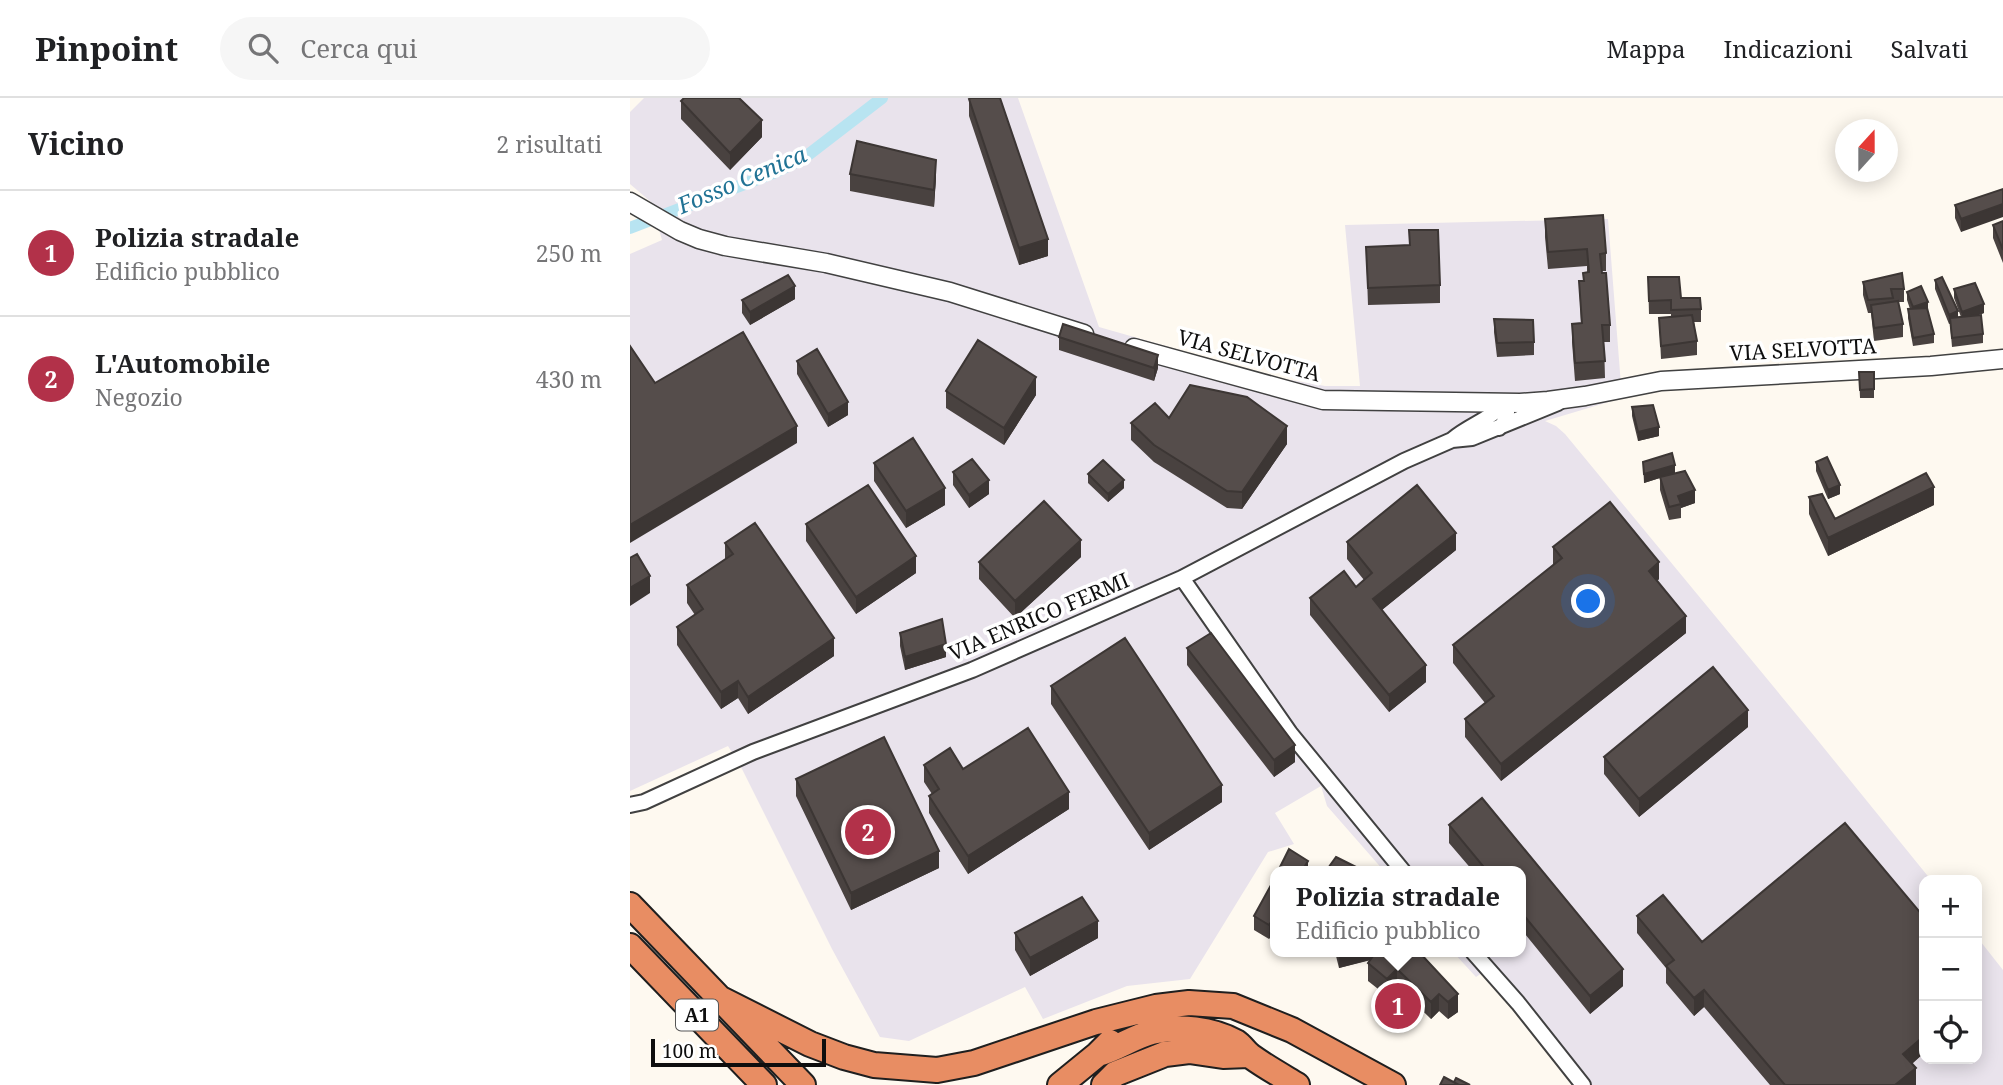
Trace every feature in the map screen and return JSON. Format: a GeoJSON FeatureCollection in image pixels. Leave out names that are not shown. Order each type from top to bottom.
{"type":"FeatureCollection","features":[{"type":"Feature","properties":{"kind":"highway","name":"A1"},"geometry":{"type":"LineString","coordinates":[[630,905],[803,1085]]}},
{"type":"Feature","properties":{"kind":"highway","name":"A1"},"geometry":{"type":"LineString","coordinates":[[630,946],[764,1085]]}},
{"type":"Feature","properties":{"kind":"highway"},"geometry":{"type":"LineString","coordinates":[[719,998],[810,1044],[844,1056],[874,1065],[937,1070],[974,1063],[1096,1022],[1156,1007],[1189,1003],[1233,1006],[1292,1030],[1393,1085]]}},
{"type":"Feature","properties":{"kind":"highway"},"geometry":{"type":"LineString","coordinates":[[1060,1085],[1108,1043],[1137,1028],[1170,1018],[1255,1017]]}},
{"type":"Feature","properties":{"kind":"highway"},"geometry":{"type":"LineString","coordinates":[[1098,1054],[1113,1051],[1152,1032],[1201,1030],[1238,1043],[1249,1055],[1297,1085]]}},
{"type":"Feature","properties":{"kind":"highway"},"geometry":{"type":"LineString","coordinates":[[1104,1085],[1115,1074],[1165,1054],[1189,1051],[1223,1056],[1249,1055]]}},
{"type":"Feature","properties":{"kind":"street"},"geometry":{"type":"LineString","coordinates":[[632,203],[699,239],[827,263],[950,292],[1095,337]]}},
{"type":"Feature","properties":{"kind":"street","name":"VIA SELVOTTA"},"geometry":{"type":"LineString","coordinates":[[1120,344],[1323,400],[1548,401],[1661,381],[1930,366],[2003,359]]}},
{"type":"Feature","properties":{"kind":"street","name":"VIA ENRICO FERMI"},"geometry":{"type":"LineString","coordinates":[[1458,435],[1472,438],[1569,398]]}},
{"type":"Feature","properties":{"kind":"street"},"geometry":{"type":"LineString","coordinates":[[1458,402],[1466,406],[1470,414],[1469,421],[1458,435]]}},
{"type":"Feature","properties":{"kind":"street"},"geometry":{"type":"LineString","coordinates":[[1499,428],[1506,420],[1507,412],[1500,402]]}},
{"type":"Feature","properties":{"kind":"street","name":"VIA ENRICO FERMI"},"geometry":{"type":"LineString","coordinates":[[630,805],[645,802],[753,752],[972,670],[1182,578],[1458,435],[1492,415],[1499,409],[1500,402]]}},
{"type":"Feature","properties":{"kind":"street"},"geometry":{"type":"LineString","coordinates":[[1182,578],[1290,733],[1399,866]]}},
{"type":"Feature","properties":{"kind":"street"},"geometry":{"type":"LineString","coordinates":[[1477,957],[1583,1085]]}},
{"type":"Feature","properties":{"kind":"shaded area"},"geometry":{"type":"Polygon","coordinates":[[[644,98],[1018,98],[1099,327],[1275,377],[1325,386],[1360,386],[1345,225],[1608,219],[1622,398],[1545,421],[1565,434],[1927,875],[1919,875],[1919,1064],[1982,1064],[1982,943],[2003,970],[2003,1085],[1577,1085],[1482,973],[1476,977],[1458,957],[1526,957],[1526,866],[1380,866],[1327,806],[1321,786],[1275,813],[1294,844],[1268,852],[1190,979],[1127,986],[1043,1019],[1025,987],[909,1041],[880,1037],[728,746],[630,791],[630,254],[662,240],[651,202],[630,184],[630,112],[644,98]]]}},
{"type":"Feature","properties":{"kind":"building"},"geometry":{"type":"Polygon","coordinates":[[[684,98],[739,98],[762,120],[730,153],[681,101],[684,98]]]}},
{"type":"Feature","properties":{"kind":"building"},"geometry":{"type":"Polygon","coordinates":[[[1000,98],[1048,239],[1019,248],[969,99],[1000,98]]]}},
{"type":"Feature","properties":{"kind":"building"},"geometry":{"type":"Polygon","coordinates":[[[857,141],[936,160],[934,190],[850,174],[857,141]]]}},
{"type":"Feature","properties":{"kind":"building"},"geometry":{"type":"Polygon","coordinates":[[[2003,189],[2003,204],[1961,219],[1955,205],[2003,189]]]}},
{"type":"Feature","properties":{"kind":"building"},"geometry":{"type":"Polygon","coordinates":[[[1603,215],[1606,253],[1600,254],[1602,273],[1606,273],[1610,325],[1602,325],[1605,361],[1575,363],[1572,324],[1582,323],[1579,281],[1584,281],[1583,273],[1589,272],[1587,249],[1548,252],[1545,219],[1603,215]]]}},
{"type":"Feature","properties":{"kind":"building"},"geometry":{"type":"Polygon","coordinates":[[[2003,221],[2003,250],[1993,225],[2003,221]]]}},
{"type":"Feature","properties":{"kind":"building"},"geometry":{"type":"Polygon","coordinates":[[[1409,230],[1438,230],[1440,285],[1368,288],[1366,247],[1410,245],[1409,230]]]}},
{"type":"Feature","properties":{"kind":"building"},"geometry":{"type":"Polygon","coordinates":[[[1902,273],[1904,289],[1891,289],[1893,298],[1868,300],[1863,282],[1902,273]]]}},
{"type":"Feature","properties":{"kind":"building"},"geometry":{"type":"Polygon","coordinates":[[[788,275],[795,286],[750,312],[742,300],[788,275]]]}},
{"type":"Feature","properties":{"kind":"building"},"geometry":{"type":"Polygon","coordinates":[[[1648,277],[1679,277],[1681,298],[1700,298],[1701,309],[1671,310],[1671,300],[1649,301],[1648,277]]]}},
{"type":"Feature","properties":{"kind":"building"},"geometry":{"type":"Polygon","coordinates":[[[1942,277],[1958,311],[1949,315],[1935,280],[1942,277]]]}},
{"type":"Feature","properties":{"kind":"building"},"geometry":{"type":"Polygon","coordinates":[[[1975,283],[1984,304],[1962,312],[1954,289],[1975,283]]]}},
{"type":"Feature","properties":{"kind":"building"},"geometry":{"type":"Polygon","coordinates":[[[1921,286],[1928,302],[1913,307],[1907,292],[1921,286]]]}},
{"type":"Feature","properties":{"kind":"building"},"geometry":{"type":"Polygon","coordinates":[[[1898,301],[1903,324],[1874,328],[1871,305],[1898,301]]]}},
{"type":"Feature","properties":{"kind":"building"},"geometry":{"type":"Polygon","coordinates":[[[1927,308],[1934,334],[1913,338],[1908,309],[1927,308]]]}},
{"type":"Feature","properties":{"kind":"building"},"geometry":{"type":"Polygon","coordinates":[[[1692,315],[1697,341],[1661,346],[1659,318],[1692,315]]]}},
{"type":"Feature","properties":{"kind":"building"},"geometry":{"type":"Polygon","coordinates":[[[1981,315],[1983,334],[1952,338],[1950,318],[1981,315]]]}},
{"type":"Feature","properties":{"kind":"building"},"geometry":{"type":"Polygon","coordinates":[[[1494,319],[1533,320],[1534,342],[1497,343],[1494,319]]]}},
{"type":"Feature","properties":{"kind":"building"},"geometry":{"type":"Polygon","coordinates":[[[1063,324],[1158,355],[1154,368],[1059,337],[1063,324]]]}},
{"type":"Feature","properties":{"kind":"building"},"geometry":{"type":"Polygon","coordinates":[[[743,332],[797,426],[630,525],[630,346],[655,383],[743,332]]]}},
{"type":"Feature","properties":{"kind":"building"},"geometry":{"type":"Polygon","coordinates":[[[978,340],[1036,377],[1004,428],[946,391],[978,340]]]}},
{"type":"Feature","properties":{"kind":"building"},"geometry":{"type":"Polygon","coordinates":[[[817,349],[848,402],[828,414],[797,361],[817,349]]]}},
{"type":"Feature","properties":{"kind":"building"},"geometry":{"type":"Polygon","coordinates":[[[1859,372],[1874,372],[1874,389],[1860,390],[1859,372]]]}},
{"type":"Feature","properties":{"kind":"building"},"geometry":{"type":"Polygon","coordinates":[[[1190,385],[1247,397],[1287,426],[1242,492],[1227,491],[1154,445],[1131,423],[1155,403],[1169,418],[1190,385]]]}},
{"type":"Feature","properties":{"kind":"building"},"geometry":{"type":"Polygon","coordinates":[[[1653,405],[1659,427],[1638,432],[1632,407],[1653,405]]]}},
{"type":"Feature","properties":{"kind":"building"},"geometry":{"type":"Polygon","coordinates":[[[913,438],[945,488],[906,511],[874,463],[913,438]]]}},
{"type":"Feature","properties":{"kind":"building"},"geometry":{"type":"Polygon","coordinates":[[[1672,453],[1675,465],[1644,474],[1643,462],[1672,453]]]}},
{"type":"Feature","properties":{"kind":"building"},"geometry":{"type":"Polygon","coordinates":[[[1827,457],[1840,485],[1828,490],[1816,462],[1827,457]]]}},
{"type":"Feature","properties":{"kind":"building"},"geometry":{"type":"Polygon","coordinates":[[[972,459],[989,480],[969,495],[953,472],[972,459]]]}},
{"type":"Feature","properties":{"kind":"building"},"geometry":{"type":"Polygon","coordinates":[[[1103,460],[1124,480],[1108,494],[1088,474],[1103,460]]]}},
{"type":"Feature","properties":{"kind":"building"},"geometry":{"type":"Polygon","coordinates":[[[1685,471],[1695,490],[1678,496],[1681,504],[1669,507],[1660,477],[1685,471]]]}},
{"type":"Feature","properties":{"kind":"building"},"geometry":{"type":"Polygon","coordinates":[[[1926,473],[1934,487],[1828,538],[1809,497],[1822,494],[1835,519],[1926,473]]]}},
{"type":"Feature","properties":{"kind":"building"},"geometry":{"type":"Polygon","coordinates":[[[868,485],[916,556],[856,597],[806,524],[868,485]]]}},
{"type":"Feature","properties":{"kind":"building"},"geometry":{"type":"Polygon","coordinates":[[[1417,485],[1456,533],[1373,599],[1426,665],[1389,695],[1310,598],[1344,571],[1356,587],[1372,573],[1347,542],[1417,485]]]}},
{"type":"Feature","properties":{"kind":"building"},"geometry":{"type":"Polygon","coordinates":[[[1044,501],[1081,540],[1015,601],[979,562],[1044,501]]]}},
{"type":"Feature","properties":{"kind":"building"},"geometry":{"type":"Polygon","coordinates":[[[1610,502],[1659,562],[1649,571],[1686,616],[1501,764],[1465,719],[1494,696],[1453,645],[1562,558],[1553,547],[1610,502]]]}},
{"type":"Feature","properties":{"kind":"building"},"geometry":{"type":"Polygon","coordinates":[[[755,523],[834,638],[748,697],[738,681],[721,692],[677,627],[703,609],[687,585],[733,554],[725,543],[755,523]]]}},
{"type":"Feature","properties":{"kind":"building"},"geometry":{"type":"Polygon","coordinates":[[[637,554],[650,576],[630,588],[630,558],[637,554]]]}},
{"type":"Feature","properties":{"kind":"building"},"geometry":{"type":"Polygon","coordinates":[[[942,619],[946,644],[905,657],[900,633],[942,619]]]}},
{"type":"Feature","properties":{"kind":"building"},"geometry":{"type":"Polygon","coordinates":[[[1211,633],[1295,745],[1274,760],[1187,648],[1211,633]]]}},
{"type":"Feature","properties":{"kind":"building"},"geometry":{"type":"Polygon","coordinates":[[[1125,638],[1222,785],[1149,833],[1051,686],[1125,638]]]}},
{"type":"Feature","properties":{"kind":"building"},"geometry":{"type":"Polygon","coordinates":[[[1713,667],[1748,710],[1639,799],[1604,757],[1713,667]]]}},
{"type":"Feature","properties":{"kind":"building"},"geometry":{"type":"Polygon","coordinates":[[[1028,728],[1069,792],[968,856],[929,796],[939,789],[924,765],[950,748],[963,769],[1028,728]]]}},
{"type":"Feature","properties":{"kind":"building"},"geometry":{"type":"Polygon","coordinates":[[[884,737],[939,851],[851,893],[796,779],[884,737]]]}},
{"type":"Feature","properties":{"kind":"building"},"geometry":{"type":"Polygon","coordinates":[[[1482,798],[1623,969],[1590,996],[1526,918],[1526,866],[1483,866],[1449,825],[1482,798]]]}},
{"type":"Feature","properties":{"kind":"building"},"geometry":{"type":"Polygon","coordinates":[[[1845,823],[1919,911],[1919,1040],[1903,1054],[1916,1068],[1895,1085],[1785,1085],[1704,990],[1694,998],[1666,966],[1674,960],[1637,916],[1663,895],[1702,942],[1845,823]]]}},
{"type":"Feature","properties":{"kind":"building"},"geometry":{"type":"Polygon","coordinates":[[[1289,849],[1308,861],[1305,866],[1280,866],[1289,849]]]}},
{"type":"Feature","properties":{"kind":"building"},"geometry":{"type":"Polygon","coordinates":[[[1336,857],[1354,866],[1330,866],[1336,857]]]}},
{"type":"Feature","properties":{"kind":"building"},"geometry":{"type":"Polygon","coordinates":[[[1270,887],[1270,924],[1254,916],[1270,887]]]}},
{"type":"Feature","properties":{"kind":"building"},"geometry":{"type":"Polygon","coordinates":[[[1082,897],[1098,921],[1030,958],[1015,933],[1082,897]]]}},
{"type":"Feature","properties":{"kind":"building"},"geometry":{"type":"Polygon","coordinates":[[[1372,957],[1424,957],[1458,994],[1448,1002],[1439,994],[1431,1002],[1397,969],[1387,979],[1368,963],[1372,957]]]}},
{"type":"Feature","properties":{"kind":"building"},"geometry":{"type":"Polygon","coordinates":[[[1444,1077],[1459,1085],[1440,1085],[1444,1077]]]}},
{"type":"Feature","properties":{"kind":"building"},"geometry":{"type":"Polygon","coordinates":[[[1456,1078],[1470,1085],[1459,1085],[1454,1082],[1456,1078]]]}},
{"type":"Feature","properties":{"kind":"waterway","name":"Fosso Cenica"},"geometry":{"type":"LineString","coordinates":[[630,228],[773,173],[804,158],[882,98]]}},
{"type":"Feature","properties":{"kind":"place","name":"L'Automobile"},"geometry":{"type":"Point","coordinates":[868,832]}},
{"type":"Feature","properties":{"kind":"place","name":"Polizia stradale"},"geometry":{"type":"Point","coordinates":[1398,1006]}}]}
